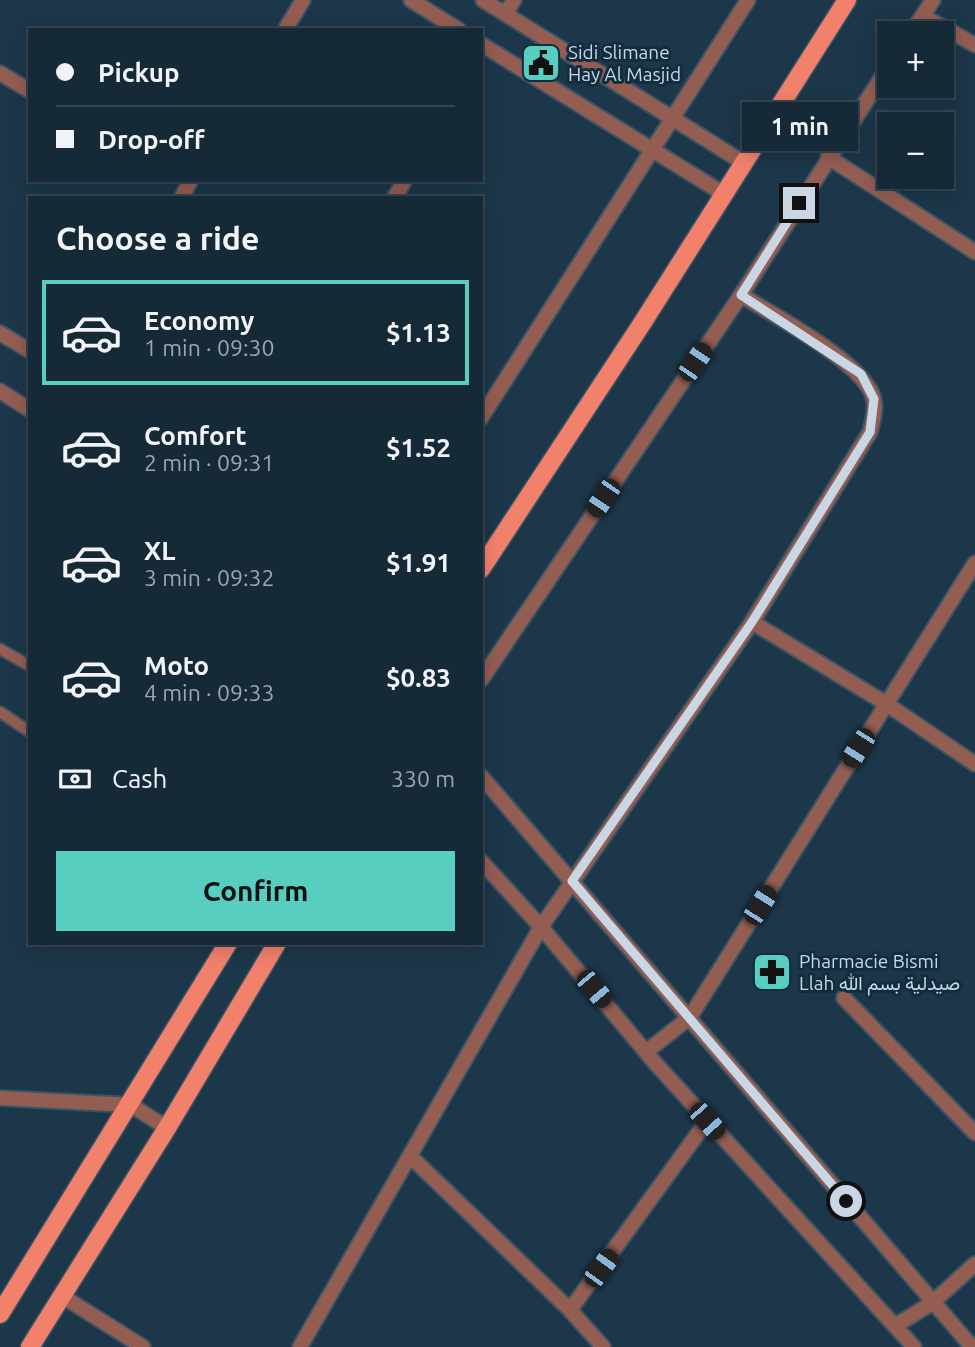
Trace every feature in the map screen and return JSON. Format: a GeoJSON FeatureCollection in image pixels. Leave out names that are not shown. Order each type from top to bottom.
{"type":"FeatureCollection","features":[{"type":"Feature","properties":{"kind":"main road"},"geometry":{"type":"LineString","coordinates":[[483,566],[847,0]]}},
{"type":"Feature","properties":{"kind":"main road"},"geometry":{"type":"LineString","coordinates":[[0,1314],[131,1105],[227,945]]}},
{"type":"Feature","properties":{"kind":"main road"},"geometry":{"type":"LineString","coordinates":[[30,1347],[167,1128],[277,945]]}},
{"type":"Feature","properties":{"kind":"street"},"geometry":{"type":"LineString","coordinates":[[286,28],[303,0]]}},
{"type":"Feature","properties":{"kind":"street"},"geometry":{"type":"LineString","coordinates":[[411,0],[456,28]]}},
{"type":"Feature","properties":{"kind":"street"},"geometry":{"type":"LineString","coordinates":[[483,0],[744,163]]}},
{"type":"Feature","properties":{"kind":"street"},"geometry":{"type":"LineString","coordinates":[[505,14],[514,0]]}},
{"type":"Feature","properties":{"kind":"street"},"geometry":{"type":"LineString","coordinates":[[483,415],[748,0]]}},
{"type":"Feature","properties":{"kind":"street"},"geometry":{"type":"LineString","coordinates":[[919,21],[933,0]]}},
{"type":"Feature","properties":{"kind":"street"},"geometry":{"type":"LineString","coordinates":[[923,16],[975,45]]}},
{"type":"Feature","properties":{"kind":"street"},"geometry":{"type":"LineString","coordinates":[[484,50],[724,194]]}},
{"type":"Feature","properties":{"kind":"street"},"geometry":{"type":"LineString","coordinates":[[0,73],[28,90]]}},
{"type":"Feature","properties":{"kind":"street"},"geometry":{"type":"LineString","coordinates":[[483,677],[741,295],[877,84]]}},
{"type":"Feature","properties":{"kind":"street"},"geometry":{"type":"LineString","coordinates":[[828,157],[975,252]]}},
{"type":"Feature","properties":{"kind":"street"},"geometry":{"type":"LineString","coordinates":[[300,1347],[541,927],[752,622],[870,432],[874,399],[869,386],[850,365],[741,295]]}},
{"type":"Feature","properties":{"kind":"street"},"geometry":{"type":"LineString","coordinates":[[0,332],[28,350]]}},
{"type":"Feature","properties":{"kind":"street"},"geometry":{"type":"LineString","coordinates":[[0,391],[28,409]]}},
{"type":"Feature","properties":{"kind":"street"},"geometry":{"type":"LineString","coordinates":[[646,1052],[690,1017],[975,564]]}},
{"type":"Feature","properties":{"kind":"street"},"geometry":{"type":"LineString","coordinates":[[752,622],[886,703],[975,764]]}},
{"type":"Feature","properties":{"kind":"street"},"geometry":{"type":"LineString","coordinates":[[483,778],[972,1347]]}},
{"type":"Feature","properties":{"kind":"street"},"geometry":{"type":"LineString","coordinates":[[483,863],[707,1121],[914,1347]]}},
{"type":"Feature","properties":{"kind":"street"},"geometry":{"type":"LineString","coordinates":[[844,998],[975,1133]]}},
{"type":"Feature","properties":{"kind":"street"},"geometry":{"type":"LineString","coordinates":[[0,1098],[131,1105],[167,1128]]}},
{"type":"Feature","properties":{"kind":"street"},"geometry":{"type":"LineString","coordinates":[[570,1310],[707,1121]]}},
{"type":"Feature","properties":{"kind":"street"},"geometry":{"type":"LineString","coordinates":[[410,1156],[570,1310],[603,1347]]}},
{"type":"Feature","properties":{"kind":"street"},"geometry":{"type":"LineString","coordinates":[[895,1326],[932,1303],[975,1264]]}},
{"type":"Feature","properties":{"kind":"street"},"geometry":{"type":"LineString","coordinates":[[62,1296],[143,1347]]}},
{"type":"Feature","properties":{"kind":"lane"},"geometry":{"type":"LineString","coordinates":[[0,649],[28,665]]}},
{"type":"Feature","properties":{"kind":"lane"},"geometry":{"type":"LineString","coordinates":[[0,712],[28,731]]}},
{"type":"Feature","properties":{"kind":"place","name":"Sidi Slimane Hay Al Masjid"},"geometry":{"type":"Point","coordinates":[541,63]}},
{"type":"Feature","properties":{"kind":"place","name":"Pharmacie Bismi Llah صيدلية بسم الله"},"geometry":{"type":"Point","coordinates":[772,972]}},
{"type":"Feature","properties":{"kind":"route"},"geometry":{"type":"LineString","coordinates":[[799,203],[741,295],[861,374],[874,399],[870,432],[752,622],[572,881],[846,1201]]}}]}
